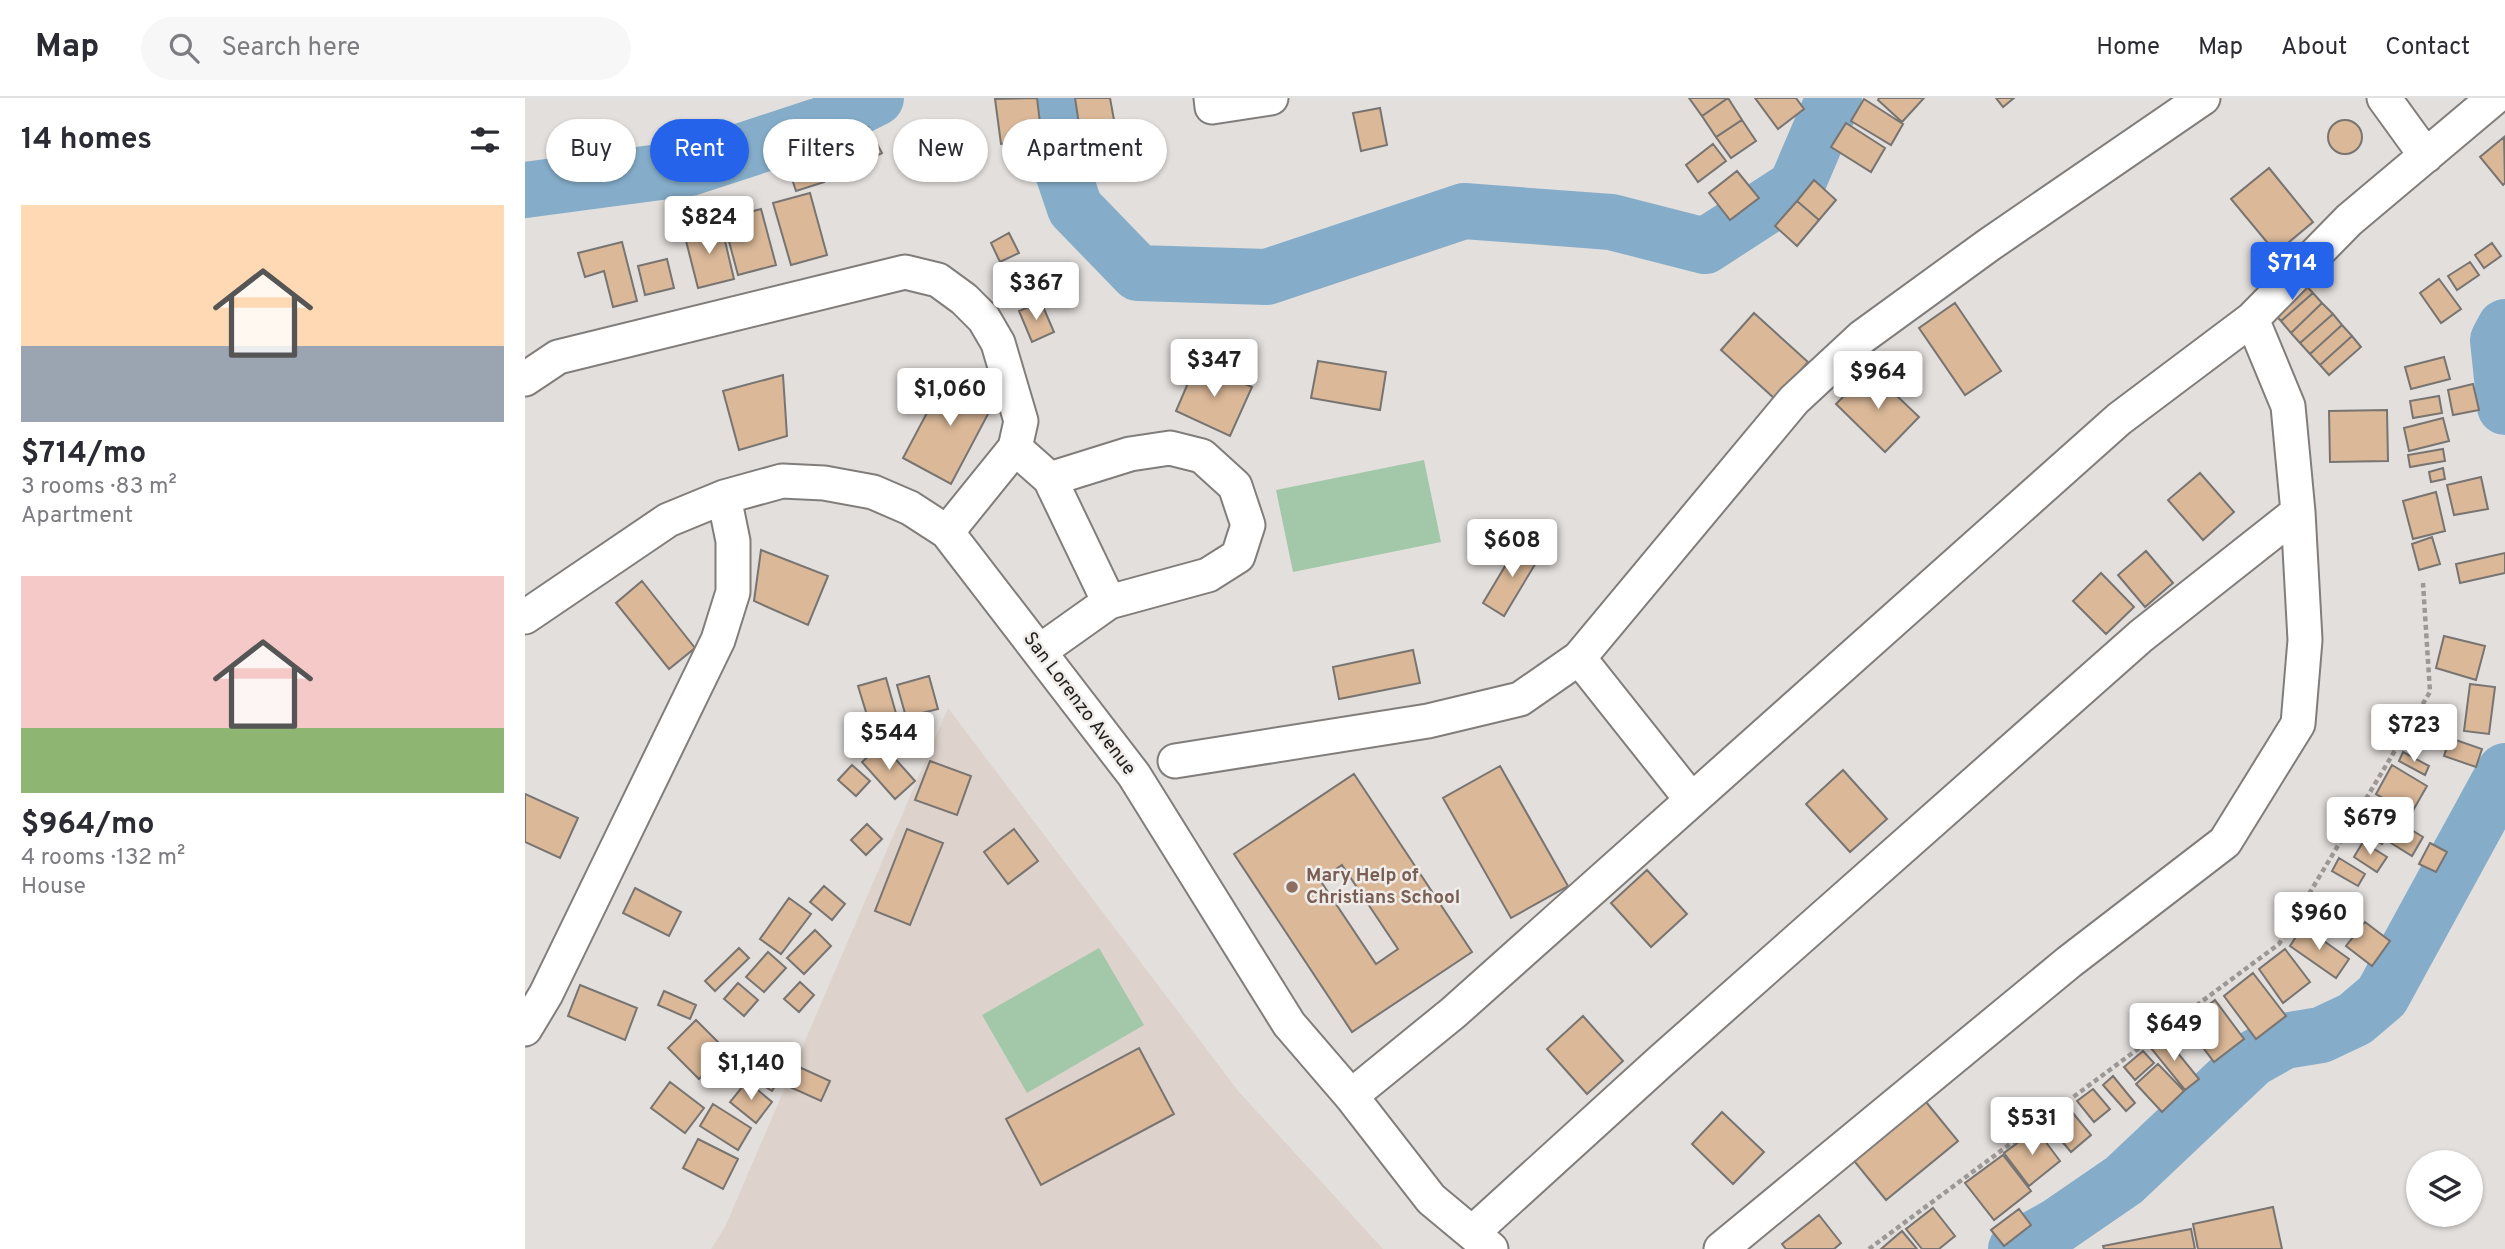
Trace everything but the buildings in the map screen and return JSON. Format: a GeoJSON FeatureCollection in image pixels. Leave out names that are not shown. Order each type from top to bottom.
{"type":"FeatureCollection","features":[{"type":"Feature","properties":{"kind":"street"},"geometry":{"type":"LineString","coordinates":[[1212,103],[1271,98]]}},
{"type":"Feature","properties":{"kind":"street"},"geometry":{"type":"LineString","coordinates":[[1175,761],[1428,721],[1520,699],[1579,658],[1794,400],[1862,337],[1990,244],[2203,98]]}},
{"type":"Feature","properties":{"kind":"street"},"geometry":{"type":"LineString","coordinates":[[2384,98],[2426,156]]}},
{"type":"Feature","properties":{"kind":"street"},"geometry":{"type":"LineString","coordinates":[[1351,1096],[1453,1013],[2119,419],[2252,319],[2349,220],[2494,98]]}},
{"type":"Feature","properties":{"kind":"street"},"geometry":{"type":"LineString","coordinates":[[525,379],[558,357],[905,272],[938,280],[964,299],[984,319],[997,343],[1021,421],[1015,448],[947,532]]}},
{"type":"Feature","properties":{"kind":"street"},"geometry":{"type":"LineString","coordinates":[[1721,1249],[2069,961],[2225,842],[2298,724],[2305,640],[2298,512],[2288,406],[2252,319]]}},
{"type":"Feature","properties":{"kind":"street"},"geometry":{"type":"LineString","coordinates":[[1015,448],[1050,479],[1109,602]]}},
{"type":"Feature","properties":{"kind":"street"},"geometry":{"type":"LineString","coordinates":[[1040,651],[1109,602],[1208,575],[1238,556],[1248,525],[1235,486],[1202,456],[1170,448],[1130,454],[1050,479]]}},
{"type":"Feature","properties":{"kind":"street","name":"San Lorenzo Avenue"},"geometry":{"type":"LineString","coordinates":[[525,617],[668,520],[724,497],[782,481],[824,483],[873,492],[910,509],[947,532],[1133,775],[1289,1024],[1351,1096],[1431,1199],[1482,1241]]}},
{"type":"Feature","properties":{"kind":"street"},"geometry":{"type":"LineString","coordinates":[[525,1030],[546,993],[718,640],[733,592],[733,541],[724,497]]}},
{"type":"Feature","properties":{"kind":"street"},"geometry":{"type":"LineString","coordinates":[[1482,1241],[1671,1052],[2141,636],[2298,512]]}},
{"type":"Feature","properties":{"kind":"street"},"geometry":{"type":"LineString","coordinates":[[1579,658],[1691,799]]}},
{"type":"Feature","properties":{"kind":"path"},"geometry":{"type":"LineString","coordinates":[[1869,1249],[2279,943],[2430,692],[2423,583]]}},
{"type":"Feature","properties":{"kind":"shaded area"},"geometry":{"type":"Polygon","coordinates":[[[948,708],[1239,1092],[1383,1249],[711,1249],[725,1227],[948,708]]]}},
{"type":"Feature","properties":{"kind":"green space"},"geometry":{"type":"Polygon","coordinates":[[[1424,460],[1441,542],[1293,572],[1276,490],[1424,460]]]}},
{"type":"Feature","properties":{"kind":"green space"},"geometry":{"type":"Polygon","coordinates":[[[1099,948],[1144,1025],[1027,1093],[982,1015],[1099,948]]]}},
{"type":"Feature","properties":{"kind":"waterway"},"geometry":{"type":"LineString","coordinates":[[525,190],[690,168],[824,124],[876,98]]}},
{"type":"Feature","properties":{"kind":"waterway"},"geometry":{"type":"LineString","coordinates":[[1054,98],[1054,146],[1075,208],[1138,273],[1267,277],[1464,211],[1611,222],[1705,246],[1796,187],[1834,98]]}},
{"type":"Feature","properties":{"kind":"waterway"},"geometry":{"type":"LineString","coordinates":[[2505,327],[2498,340],[2505,407]]}},
{"type":"Feature","properties":{"kind":"waterway"},"geometry":{"type":"LineString","coordinates":[[2016,1249],[2057,1226],[2124,1180],[2252,1059],[2284,1041],[2321,1035],[2355,1019],[2382,996],[2505,771]]}},
{"type":"Feature","properties":{"kind":"place","name":"Mary Help of Christians School"},"geometry":{"type":"Point","coordinates":[1292,887]}}]}
